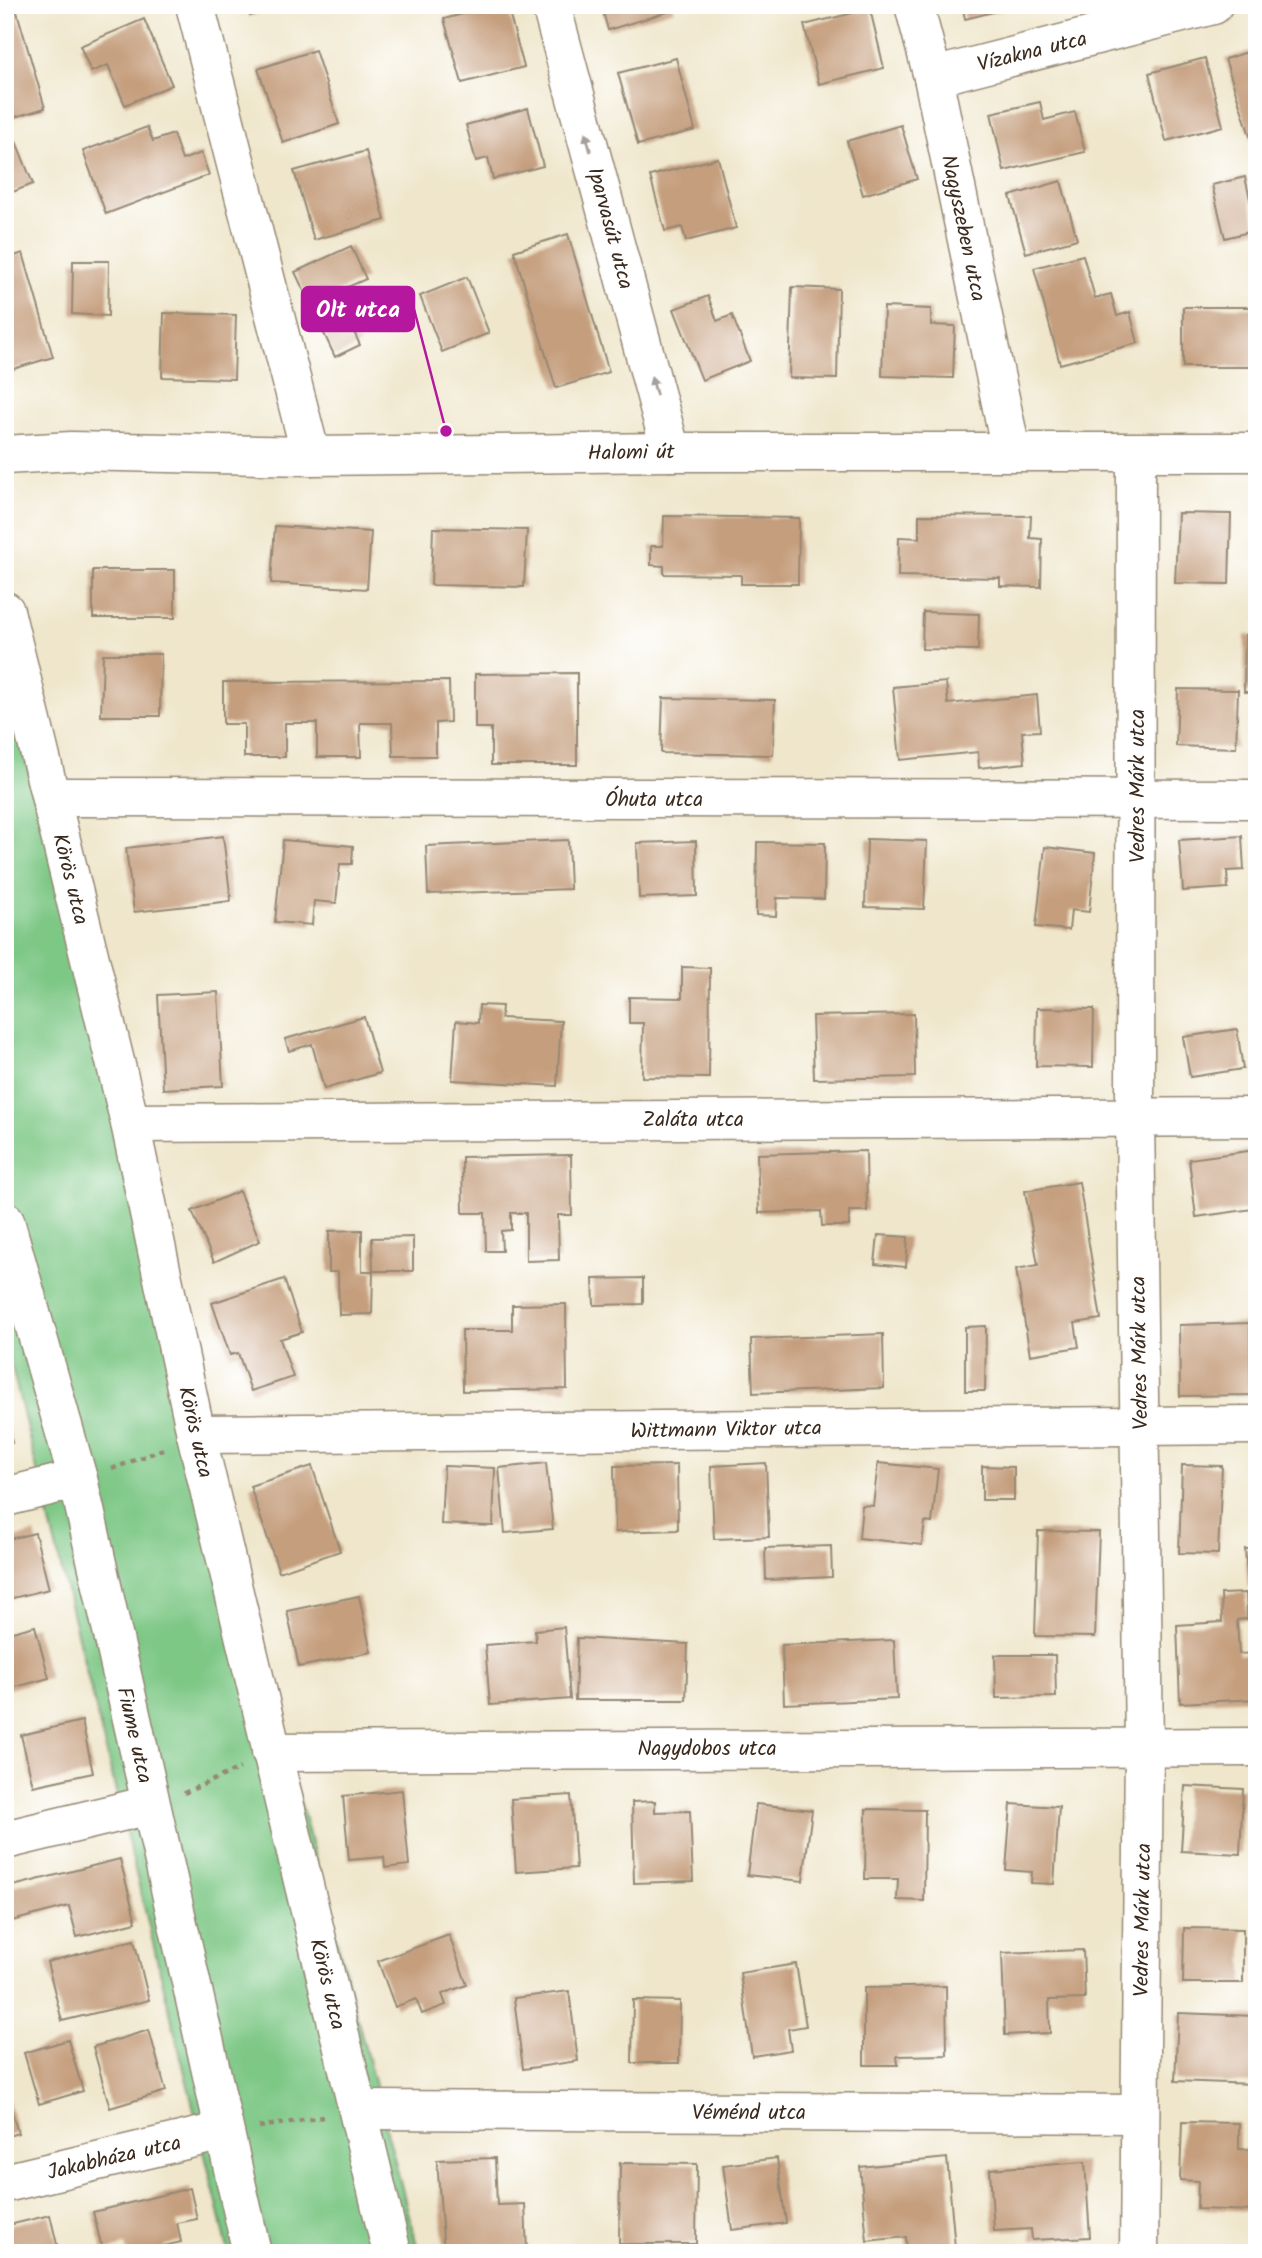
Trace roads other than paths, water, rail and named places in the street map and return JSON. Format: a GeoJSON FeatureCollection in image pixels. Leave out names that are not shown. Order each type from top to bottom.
{"type":"FeatureCollection","features":[{"type":"Feature","properties":{"kind":"street"},"geometry":{"type":"LineString","coordinates":[[195,5],[311,456]]}},
{"type":"Feature","properties":{"kind":"street","name":"Iparvasút utca"},"geometry":{"type":"LineString","coordinates":[[551,5],[671,452]]}},
{"type":"Feature","properties":{"kind":"street","name":"Nagyszeben utca"},"geometry":{"type":"LineString","coordinates":[[914,5],[933,77],[1011,451]]}},
{"type":"Feature","properties":{"kind":"street","name":"Vízakna utca"},"geometry":{"type":"LineString","coordinates":[[933,77],[1213,5]]}},
{"type":"Feature","properties":{"kind":"street","name":"Halomi út"},"geometry":{"type":"LineString","coordinates":[[5,455],[71,451],[311,456],[671,452],[1257,452]]}},
{"type":"Feature","properties":{"kind":"street","name":"Vedres Márk utca"},"geometry":{"type":"LineString","coordinates":[[1136,453],[1135,1116],[1144,1745],[1139,2253]]}},
{"type":"Feature","properties":{"kind":"street","name":"Körös utca"},"geometry":{"type":"LineString","coordinates":[[5,611],[130,1123],[196,1434],[392,2253]]}},
{"type":"Feature","properties":{"kind":"street","name":"Óhuta utca"},"geometry":{"type":"LineString","coordinates":[[52,797],[1257,799]]}},
{"type":"Feature","properties":{"kind":"street","name":"Zaláta utca"},"geometry":{"type":"LineString","coordinates":[[130,1123],[1257,1117]]}},
{"type":"Feature","properties":{"kind":"street","name":"Fiume utca"},"geometry":{"type":"LineString","coordinates":[[5,1221],[78,1479],[223,2131],[253,2253]]}},
{"type":"Feature","properties":{"kind":"street","name":"Wittmann Viktor utca"},"geometry":{"type":"LineString","coordinates":[[196,1434],[1257,1425]]}},
{"type":"Feature","properties":{"kind":"street"},"geometry":{"type":"LineString","coordinates":[[5,1497],[78,1479]]}},
{"type":"Feature","properties":{"kind":"street","name":"Nagydobos utca"},"geometry":{"type":"LineString","coordinates":[[271,1752],[1257,1746]]}},
{"type":"Feature","properties":{"kind":"street"},"geometry":{"type":"LineString","coordinates":[[5,1839],[150,1805]]}},
{"type":"Feature","properties":{"kind":"street","name":"Véménd utca"},"geometry":{"type":"LineString","coordinates":[[359,2110],[1140,2115]]}},
{"type":"Feature","properties":{"kind":"street","name":"Jakabháza utca"},"geometry":{"type":"LineString","coordinates":[[5,2183],[223,2131]]}},
{"type":"Feature","properties":{"kind":"place","name":"Olt utca"},"geometry":{"type":"Point","coordinates":[446,431]}}]}
